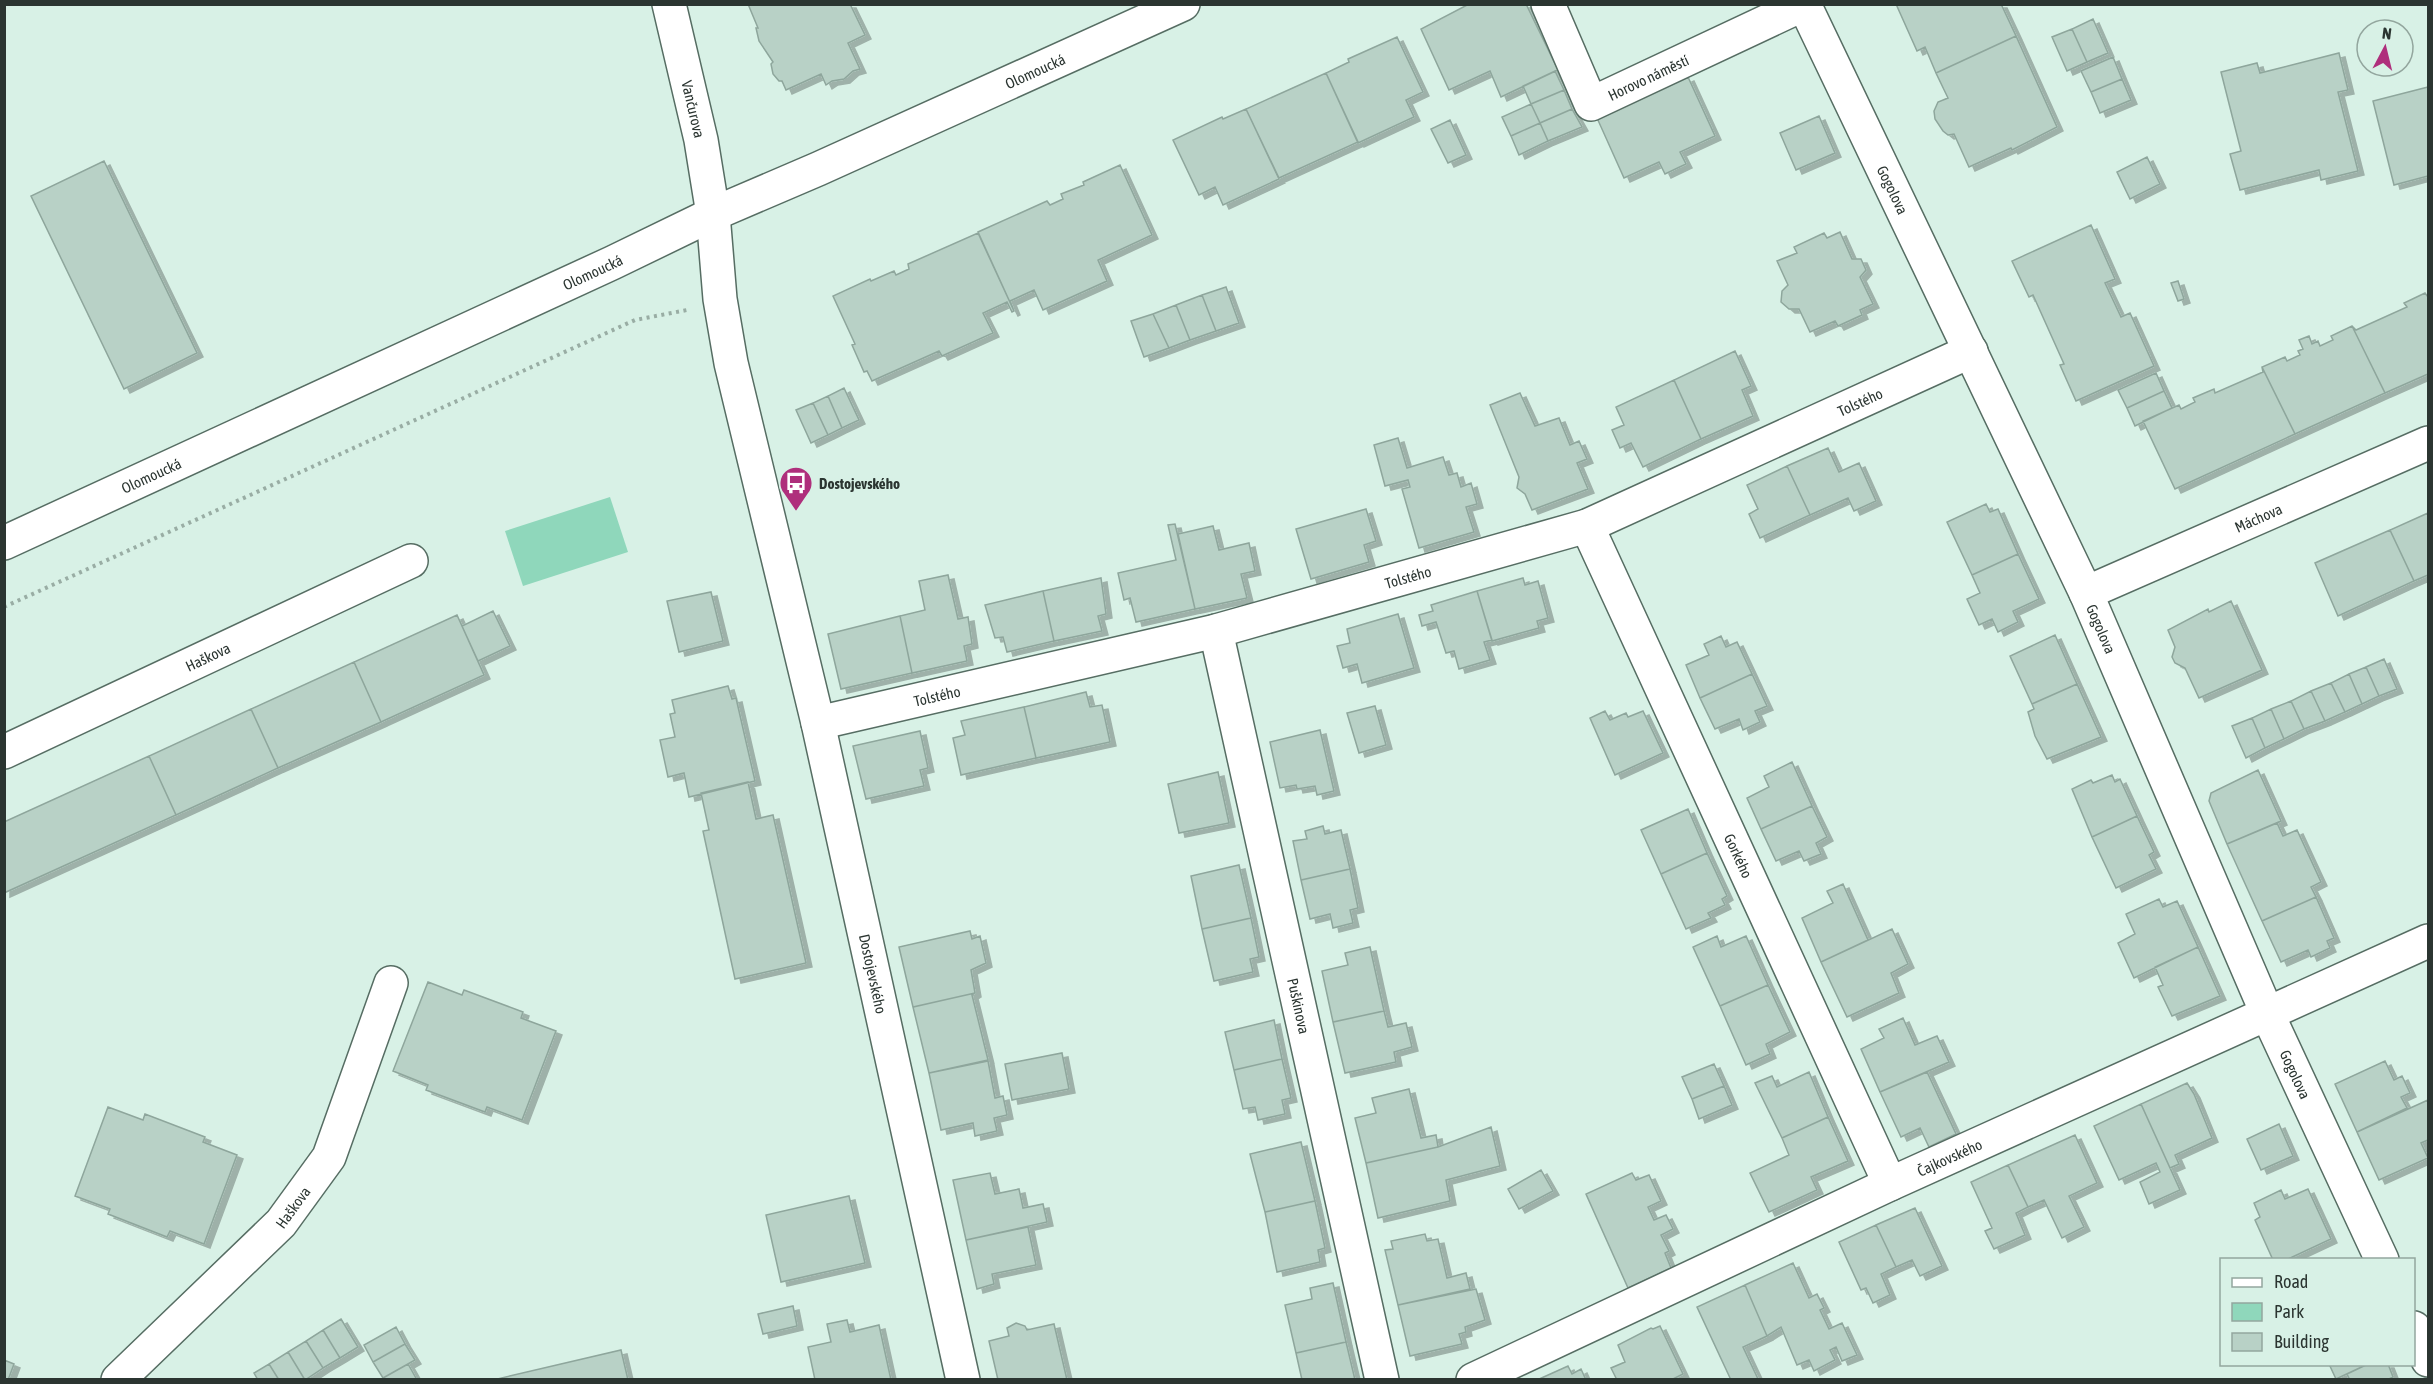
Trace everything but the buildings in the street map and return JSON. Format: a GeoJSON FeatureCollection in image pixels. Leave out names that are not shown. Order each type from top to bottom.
{"type":"FeatureCollection","features":[{"type":"Feature","properties":{"kind":"street","name":"Vančurova"},"geometry":{"type":"LineString","coordinates":[[669,4],[701,140],[712,214]]}},
{"type":"Feature","properties":{"kind":"street","name":"Olomoucká"},"geometry":{"type":"LineString","coordinates":[[4,543],[612,263],[712,214],[829,164],[1183,4]]}},
{"type":"Feature","properties":{"kind":"street","name":"Horovo náměstí"},"geometry":{"type":"LineString","coordinates":[[1548,4],[1591,104],[1804,4]]}},
{"type":"Feature","properties":{"kind":"street","name":"Gogolova"},"geometry":{"type":"LineString","coordinates":[[1804,4],[2086,593],[2267,1013],[2381,1258]]}},
{"type":"Feature","properties":{"kind":"street","name":"Dostojevského"},"geometry":{"type":"LineString","coordinates":[[712,214],[720,299],[731,363],[818,723],[963,1380]]}},
{"type":"Feature","properties":{"kind":"street","name":"Tolstého"},"geometry":{"type":"LineString","coordinates":[[818,723],[1216,631],[1587,526],[1971,351]]}},
{"type":"Feature","properties":{"kind":"street","name":"Máchova"},"geometry":{"type":"LineString","coordinates":[[2086,593],[2428,442]]}},
{"type":"Feature","properties":{"kind":"street","name":"Gorkého"},"geometry":{"type":"LineString","coordinates":[[1587,526],[1890,1184]]}},
{"type":"Feature","properties":{"kind":"street","name":"Haškova"},"geometry":{"type":"LineString","coordinates":[[4,752],[411,561]]}},
{"type":"Feature","properties":{"kind":"street","name":"Puškinova"},"geometry":{"type":"LineString","coordinates":[[1216,631],[1382,1380]]}},
{"type":"Feature","properties":{"kind":"street","name":"Čajkovského"},"geometry":{"type":"LineString","coordinates":[[1473,1380],[1890,1184],[2428,941]]}},
{"type":"Feature","properties":{"kind":"street","name":"Haškova"},"geometry":{"type":"LineString","coordinates":[[118,1380],[281,1223],[329,1157],[391,983]]}},
{"type":"Feature","properties":{"kind":"street"},"geometry":{"type":"LineString","coordinates":[[2415,1330],[2428,1360]]}},
{"type":"Feature","properties":{"kind":"path"},"geometry":{"type":"LineString","coordinates":[[4,607],[635,320],[687,310]]}},
{"type":"Feature","properties":{"kind":"green space"},"geometry":{"type":"Polygon","coordinates":[[[610,497],[628,552],[523,586],[505,531],[610,497]]]}},
{"type":"Feature","properties":{"kind":"place","name":"Dostojevského"},"geometry":{"type":"Point","coordinates":[796,512]}}]}
